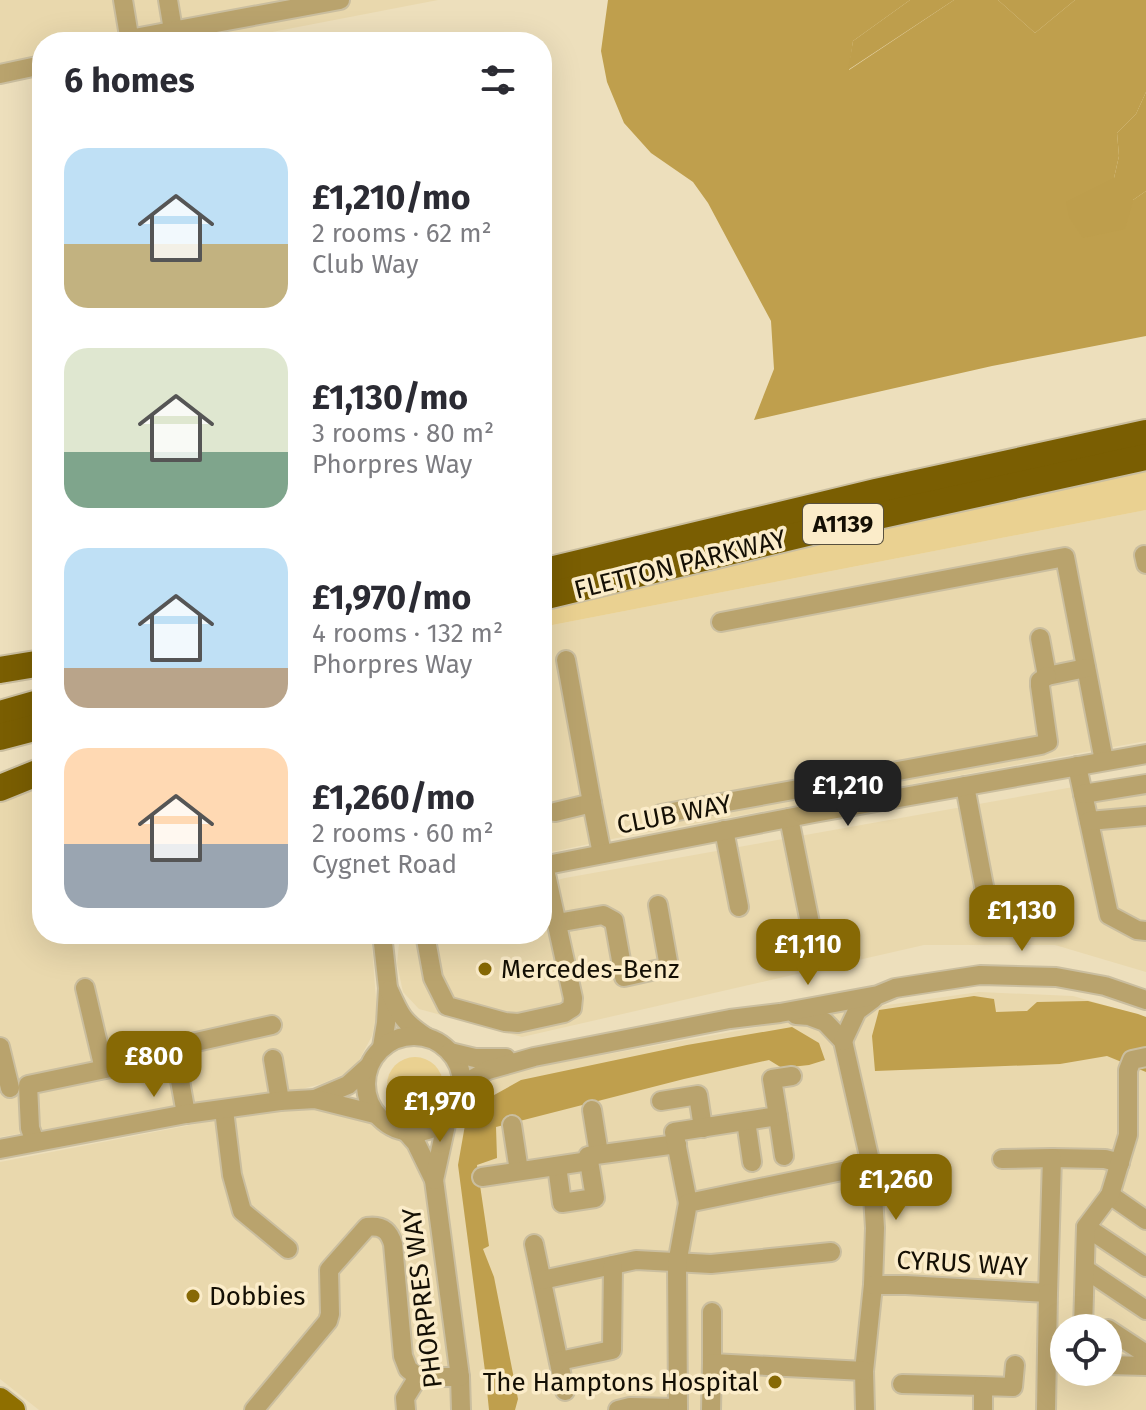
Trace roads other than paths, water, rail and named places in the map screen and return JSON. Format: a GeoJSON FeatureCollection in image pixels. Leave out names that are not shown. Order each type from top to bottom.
{"type":"FeatureCollection","features":[{"type":"Feature","properties":{"kind":"highway","name":"FLETTON PARKWAY"},"geometry":{"type":"LineString","coordinates":[[552,570],[876,492],[1146,433]]}},
{"type":"Feature","properties":{"kind":"highway","name":"FLETTON PARKWAY"},"geometry":{"type":"LineString","coordinates":[[552,595],[882,515],[1146,457]]}},
{"type":"Feature","properties":{"kind":"highway"},"geometry":{"type":"LineString","coordinates":[[0,670],[32,665]]}},
{"type":"Feature","properties":{"kind":"highway"},"geometry":{"type":"LineString","coordinates":[[0,714],[32,705]]}},
{"type":"Feature","properties":{"kind":"highway"},"geometry":{"type":"LineString","coordinates":[[0,737],[32,729]]}},
{"type":"Feature","properties":{"kind":"highway"},"geometry":{"type":"LineString","coordinates":[[0,788],[32,775]]}},
{"type":"Feature","properties":{"kind":"main road"},"geometry":{"type":"LineString","coordinates":[[0,1399],[14,1410]]}},
{"type":"Feature","properties":{"kind":"street"},"geometry":{"type":"LineString","coordinates":[[123,0],[129,32]]}},
{"type":"Feature","properties":{"kind":"street"},"geometry":{"type":"LineString","coordinates":[[168,0],[173,30]]}},
{"type":"Feature","properties":{"kind":"street"},"geometry":{"type":"LineString","coordinates":[[164,32],[340,0]]}},
{"type":"Feature","properties":{"kind":"street"},"geometry":{"type":"LineString","coordinates":[[0,74],[32,67]]}},
{"type":"Feature","properties":{"kind":"street"},"geometry":{"type":"LineString","coordinates":[[721,622],[1065,557],[1104,761]]}},
{"type":"Feature","properties":{"kind":"street"},"geometry":{"type":"LineString","coordinates":[[1040,638],[1047,676]]}},
{"type":"Feature","properties":{"kind":"street"},"geometry":{"type":"LineString","coordinates":[[566,660],[602,854]]}},
{"type":"Feature","properties":{"kind":"street"},"geometry":{"type":"LineString","coordinates":[[661,814],[1041,745],[1048,742],[1040,681],[1047,676],[1086,668]]}},
{"type":"Feature","properties":{"kind":"street","name":"CLUB WAY"},"geometry":{"type":"LineString","coordinates":[[552,863],[1146,754]]}},
{"type":"Feature","properties":{"kind":"street"},"geometry":{"type":"LineString","coordinates":[[1077,766],[1109,915],[1137,930],[1146,931]]}},
{"type":"Feature","properties":{"kind":"street"},"geometry":{"type":"LineString","coordinates":[[1083,794],[1146,784]]}},
{"type":"Feature","properties":{"kind":"street"},"geometry":{"type":"LineString","coordinates":[[965,786],[991,923]]}},
{"type":"Feature","properties":{"kind":"street"},"geometry":{"type":"LineString","coordinates":[[555,812],[592,803]]}},
{"type":"Feature","properties":{"kind":"street"},"geometry":{"type":"LineString","coordinates":[[1089,821],[1146,816]]}},
{"type":"Feature","properties":{"kind":"street"},"geometry":{"type":"LineString","coordinates":[[789,818],[815,948]]}},
{"type":"Feature","properties":{"kind":"street"},"geometry":{"type":"LineString","coordinates":[[724,830],[739,907]]}},
{"type":"Feature","properties":{"kind":"street"},"geometry":{"type":"LineString","coordinates":[[427,944],[433,978],[447,1006],[518,1023],[564,1013],[572,1008],[573,998],[552,902]]}},
{"type":"Feature","properties":{"kind":"street"},"geometry":{"type":"LineString","coordinates":[[557,923],[603,915],[614,921],[624,977],[669,967],[658,905]]}},
{"type":"Feature","properties":{"kind":"street"},"geometry":{"type":"LineString","coordinates":[[382,1047],[388,988],[383,944]]}},
{"type":"Feature","properties":{"kind":"street"},"geometry":{"type":"LineString","coordinates":[[462,1090],[488,1070],[534,1057],[980,975],[1056,977],[1105,986],[1146,1000]]}},
{"type":"Feature","properties":{"kind":"street"},"geometry":{"type":"LineString","coordinates":[[85,988],[104,1069]]}},
{"type":"Feature","properties":{"kind":"street"},"geometry":{"type":"LineString","coordinates":[[388,988],[407,1024],[450,1052],[462,1076],[460,1101],[447,1120],[421,1133],[407,1133],[394,1129],[375,1114],[367,1099],[365,1083],[368,1067],[382,1047],[395,1039],[426,1037]]}},
{"type":"Feature","properties":{"kind":"street"},"geometry":{"type":"LineString","coordinates":[[730,1019],[759,1009],[865,989],[886,992]]}},
{"type":"Feature","properties":{"kind":"street"},"geometry":{"type":"LineString","coordinates":[[843,1041],[857,1011],[886,992]]}},
{"type":"Feature","properties":{"kind":"street"},"geometry":{"type":"LineString","coordinates":[[780,1013],[809,1016],[825,1022],[843,1041],[871,1165],[875,1228],[864,1371],[865,1410]]}},
{"type":"Feature","properties":{"kind":"street"},"geometry":{"type":"LineString","coordinates":[[186,1114],[174,1047],[272,1025]]}},
{"type":"Feature","properties":{"kind":"street"},"geometry":{"type":"LineString","coordinates":[[0,1047],[10,1088]]}},
{"type":"Feature","properties":{"kind":"street"},"geometry":{"type":"LineString","coordinates":[[450,1052],[475,1058],[534,1057]]}},
{"type":"Feature","properties":{"kind":"street"},"geometry":{"type":"LineString","coordinates":[[1083,1314],[1086,1227],[1110,1195],[1128,1135],[1128,1070],[1132,1060],[1146,1057]]}},
{"type":"Feature","properties":{"kind":"street"},"geometry":{"type":"LineString","coordinates":[[273,1059],[280,1101]]}},
{"type":"Feature","properties":{"kind":"street"},"geometry":{"type":"LineString","coordinates":[[35,1142],[30,1128],[28,1085],[149,1060]]}},
{"type":"Feature","properties":{"kind":"street"},"geometry":{"type":"LineString","coordinates":[[315,1099],[348,1085],[368,1067]]}},
{"type":"Feature","properties":{"kind":"street"},"geometry":{"type":"LineString","coordinates":[[784,1156],[772,1079],[792,1076]]}},
{"type":"Feature","properties":{"kind":"street"},"geometry":{"type":"LineString","coordinates":[[661,1101],[698,1095],[703,1128]]}},
{"type":"Feature","properties":{"kind":"street"},"geometry":{"type":"LineString","coordinates":[[0,1149],[186,1114],[280,1101],[315,1099],[375,1114]]}},
{"type":"Feature","properties":{"kind":"street"},"geometry":{"type":"LineString","coordinates":[[224,1110],[232,1175],[242,1211],[288,1249]]}},
{"type":"Feature","properties":{"kind":"street"},"geometry":{"type":"LineString","coordinates":[[557,1166],[562,1203],[595,1198],[592,1110]]}},
{"type":"Feature","properties":{"kind":"street"},"geometry":{"type":"LineString","coordinates":[[618,1410],[630,1407],[678,1409],[677,1264],[688,1203],[674,1132],[778,1116]]}},
{"type":"Feature","properties":{"kind":"street","name":"PHORPRES WAY"},"geometry":{"type":"LineString","coordinates":[[434,1180],[447,1120]]}},
{"type":"Feature","properties":{"kind":"street"},"geometry":{"type":"LineString","coordinates":[[746,1121],[752,1162]]}},
{"type":"Feature","properties":{"kind":"street"},"geometry":{"type":"LineString","coordinates":[[512,1125],[519,1171]]}},
{"type":"Feature","properties":{"kind":"street","name":"PHORPRES WAY"},"geometry":{"type":"LineString","coordinates":[[407,1133],[416,1143],[434,1180],[460,1377],[461,1410]]}},
{"type":"Feature","properties":{"kind":"street"},"geometry":{"type":"LineString","coordinates":[[482,1177],[677,1144]]}},
{"type":"Feature","properties":{"kind":"street","name":"CYRUS WAY"},"geometry":{"type":"LineString","coordinates":[[1046,1410],[1052,1158]]}},
{"type":"Feature","properties":{"kind":"street"},"geometry":{"type":"LineString","coordinates":[[1002,1159],[1105,1159],[1120,1163]]}},
{"type":"Feature","properties":{"kind":"street"},"geometry":{"type":"LineString","coordinates":[[688,1203],[871,1165]]}},
{"type":"Feature","properties":{"kind":"street"},"geometry":{"type":"LineString","coordinates":[[1110,1195],[1146,1220]]}},
{"type":"Feature","properties":{"kind":"street"},"geometry":{"type":"LineString","coordinates":[[254,1410],[328,1321],[329,1270],[367,1227],[377,1226],[390,1235],[403,1356],[408,1369],[418,1377],[460,1377]]}},
{"type":"Feature","properties":{"kind":"street"},"geometry":{"type":"LineString","coordinates":[[1086,1227],[1146,1267]]}},
{"type":"Feature","properties":{"kind":"street"},"geometry":{"type":"LineString","coordinates":[[534,1244],[565,1391]]}},
{"type":"Feature","properties":{"kind":"street"},"geometry":{"type":"LineString","coordinates":[[542,1280],[636,1260],[711,1264],[831,1252]]}},
{"type":"Feature","properties":{"kind":"street"},"geometry":{"type":"LineString","coordinates":[[559,1361],[612,1350],[613,1265]]}},
{"type":"Feature","properties":{"kind":"street"},"geometry":{"type":"LineString","coordinates":[[1085,1269],[1146,1310]]}},
{"type":"Feature","properties":{"kind":"street","name":"CYRUS WAY"},"geometry":{"type":"LineString","coordinates":[[873,1285],[1048,1293]]}},
{"type":"Feature","properties":{"kind":"street"},"geometry":{"type":"LineString","coordinates":[[711,1410],[712,1312]]}},
{"type":"Feature","properties":{"kind":"street"},"geometry":{"type":"LineString","coordinates":[[1122,1338],[1146,1354]]}},
{"type":"Feature","properties":{"kind":"street"},"geometry":{"type":"LineString","coordinates":[[712,1363],[864,1371]]}},
{"type":"Feature","properties":{"kind":"street"},"geometry":{"type":"LineString","coordinates":[[902,1384],[1013,1387],[1015,1365]]}},
{"type":"Feature","properties":{"kind":"street"},"geometry":{"type":"LineString","coordinates":[[1122,1365],[1146,1366]]}},
{"type":"Feature","properties":{"kind":"street"},"geometry":{"type":"LineString","coordinates":[[406,1410],[405,1398],[418,1377]]}},
{"type":"Feature","properties":{"kind":"street"},"geometry":{"type":"LineString","coordinates":[[983,1386],[983,1410]]}},
{"type":"Feature","properties":{"kind":"place","name":"Mercedes-Benz"},"geometry":{"type":"Point","coordinates":[485,969]}},
{"type":"Feature","properties":{"kind":"place","name":"Dobbies"},"geometry":{"type":"Point","coordinates":[193,1296]}},
{"type":"Feature","properties":{"kind":"place","name":"The Hamptons Hospital"},"geometry":{"type":"Point","coordinates":[775,1382]}}]}
